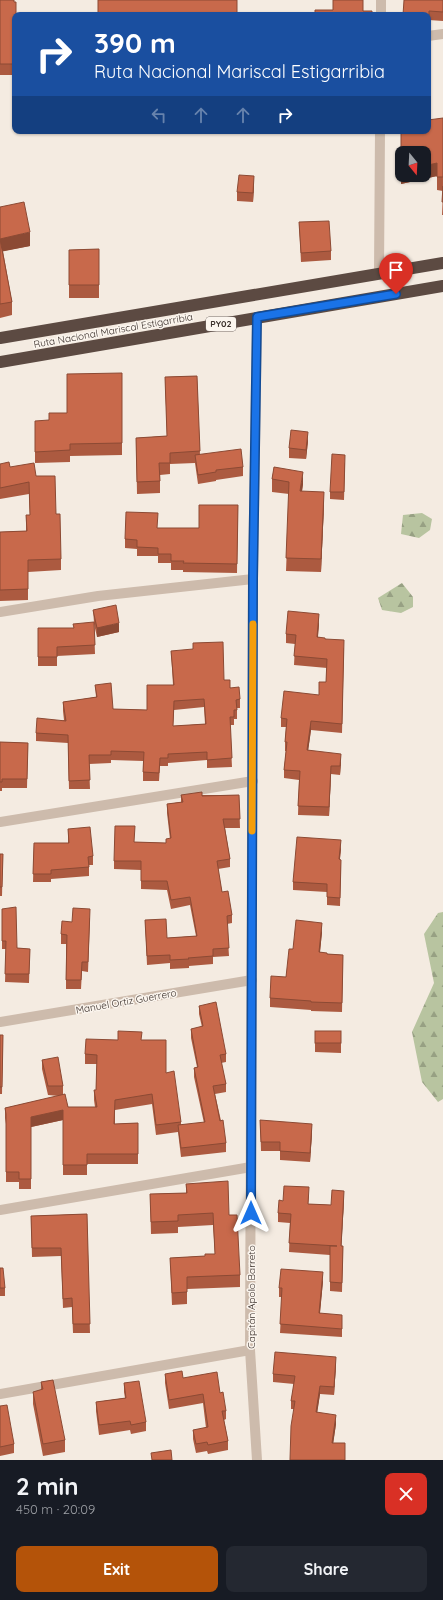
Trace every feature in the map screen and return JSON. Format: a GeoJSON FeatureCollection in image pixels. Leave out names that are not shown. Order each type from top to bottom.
{"type":"FeatureCollection","features":[{"type":"Feature","properties":{"kind":"highway","name":"Ruta Nacional Mariscal Estigarribia"},"geometry":{"type":"LineString","coordinates":[[0,338],[443,263]]}},
{"type":"Feature","properties":{"kind":"highway","name":"Ruta Nacional Mariscal Estigarribia"},"geometry":{"type":"LineString","coordinates":[[0,362],[443,286]]}},
{"type":"Feature","properties":{"kind":"street"},"geometry":{"type":"LineString","coordinates":[[381,0],[381,12]]}},
{"type":"Feature","properties":{"kind":"street"},"geometry":{"type":"LineString","coordinates":[[431,36],[443,34]]}},
{"type":"Feature","properties":{"kind":"street"},"geometry":{"type":"LineString","coordinates":[[379,273],[380,134]]}},
{"type":"Feature","properties":{"kind":"street","name":"Capitán Apolo Barreto"},"geometry":{"type":"LineString","coordinates":[[257,317],[253,579],[250,1350],[257,1460]]}},
{"type":"Feature","properties":{"kind":"street"},"geometry":{"type":"LineString","coordinates":[[0,612],[98,596],[253,579]]}},
{"type":"Feature","properties":{"kind":"street"},"geometry":{"type":"LineString","coordinates":[[0,822],[253,781]]}},
{"type":"Feature","properties":{"kind":"street","name":"Manuel Ortiz Guerrero"},"geometry":{"type":"LineString","coordinates":[[0,1022],[252,980]]}},
{"type":"Feature","properties":{"kind":"street"},"geometry":{"type":"LineString","coordinates":[[0,1210],[251,1167]]}},
{"type":"Feature","properties":{"kind":"street"},"geometry":{"type":"LineString","coordinates":[[0,1394],[250,1350]]}},
{"type":"Feature","properties":{"kind":"green space"},"geometry":{"type":"Polygon","coordinates":[[[422,513],[432,519],[430,530],[419,538],[401,534],[403,515],[422,513]]]}},
{"type":"Feature","properties":{"kind":"green space"},"geometry":{"type":"Polygon","coordinates":[[[402,583],[413,597],[413,607],[401,613],[382,610],[378,598],[402,583]]]}},
{"type":"Feature","properties":{"kind":"green space"},"geometry":{"type":"Polygon","coordinates":[[[443,912],[443,1099],[438,1102],[422,1082],[412,1032],[434,983],[424,934],[438,913],[443,912]]]}},
{"type":"Feature","properties":{"kind":"building"},"geometry":{"type":"Polygon","coordinates":[[[0,0],[14,0],[14,2],[16,2],[16,12],[12,12],[12,64],[0,64],[0,0]]]}},
{"type":"Feature","properties":{"kind":"building"},"geometry":{"type":"Polygon","coordinates":[[[98,0],[237,0],[237,12],[98,12],[98,0]]]}},
{"type":"Feature","properties":{"kind":"building"},"geometry":{"type":"Polygon","coordinates":[[[333,0],[363,0],[363,11],[372,12],[315,12],[315,10],[333,10],[333,0]]]}},
{"type":"Feature","properties":{"kind":"building"},"geometry":{"type":"Polygon","coordinates":[[[404,0],[443,0],[443,12],[403,12],[404,0]]]}},
{"type":"Feature","properties":{"kind":"building"},"geometry":{"type":"Polygon","coordinates":[[[443,118],[443,177],[437,177],[437,163],[431,164],[431,146],[401,146],[401,134],[431,134],[431,120],[443,118]]]}},
{"type":"Feature","properties":{"kind":"building"},"geometry":{"type":"Polygon","coordinates":[[[239,175],[254,176],[253,193],[237,192],[239,175]]]}},
{"type":"Feature","properties":{"kind":"building"},"geometry":{"type":"Polygon","coordinates":[[[24,202],[30,232],[0,239],[0,207],[24,202]]]}},
{"type":"Feature","properties":{"kind":"building"},"geometry":{"type":"Polygon","coordinates":[[[329,221],[331,251],[301,253],[299,222],[329,221]]]}},
{"type":"Feature","properties":{"kind":"building"},"geometry":{"type":"Polygon","coordinates":[[[0,239],[12,302],[0,304],[0,239]]]}},
{"type":"Feature","properties":{"kind":"building"},"geometry":{"type":"Polygon","coordinates":[[[99,249],[99,285],[69,285],[69,250],[99,249]]]}},
{"type":"Feature","properties":{"kind":"building"},"geometry":{"type":"Polygon","coordinates":[[[122,373],[122,443],[70,444],[70,450],[35,452],[35,421],[49,420],[49,413],[67,413],[67,374],[122,373]]]}},
{"type":"Feature","properties":{"kind":"building"},"geometry":{"type":"Polygon","coordinates":[[[197,376],[200,451],[170,453],[170,463],[159,463],[160,481],[137,482],[136,438],[167,436],[165,377],[197,376]]]}},
{"type":"Feature","properties":{"kind":"building"},"geometry":{"type":"Polygon","coordinates":[[[291,430],[308,432],[306,450],[289,448],[291,430]]]}},
{"type":"Feature","properties":{"kind":"building"},"geometry":{"type":"Polygon","coordinates":[[[241,449],[243,467],[216,470],[216,472],[198,475],[195,455],[241,449]]]}},
{"type":"Feature","properties":{"kind":"building"},"geometry":{"type":"Polygon","coordinates":[[[332,454],[345,455],[344,492],[330,492],[332,454]]]}},
{"type":"Feature","properties":{"kind":"building"},"geometry":{"type":"Polygon","coordinates":[[[9,462],[10,467],[34,463],[36,476],[55,476],[56,514],[60,514],[61,559],[28,560],[28,589],[0,590],[0,532],[27,531],[26,515],[30,515],[29,482],[0,488],[0,464],[9,462]]]}},
{"type":"Feature","properties":{"kind":"building"},"geometry":{"type":"Polygon","coordinates":[[[274,467],[303,472],[300,491],[324,492],[321,559],[286,558],[289,482],[272,479],[274,467]]]}},
{"type":"Feature","properties":{"kind":"building"},"geometry":{"type":"Polygon","coordinates":[[[199,505],[238,505],[237,564],[183,563],[184,561],[171,561],[171,554],[158,554],[158,548],[137,547],[137,540],[125,539],[126,512],[158,513],[157,528],[199,528],[199,505]]]}},
{"type":"Feature","properties":{"kind":"building"},"geometry":{"type":"Polygon","coordinates":[[[116,605],[119,623],[97,628],[93,610],[116,605]]]}},
{"type":"Feature","properties":{"kind":"building"},"geometry":{"type":"Polygon","coordinates":[[[288,611],[319,614],[317,637],[344,640],[342,724],[311,721],[307,750],[341,754],[340,766],[331,766],[329,807],[298,806],[300,771],[284,770],[287,742],[285,742],[287,719],[281,718],[284,691],[319,695],[319,682],[326,682],[327,659],[294,656],[296,635],[286,634],[288,611]]]}},
{"type":"Feature","properties":{"kind":"building"},"geometry":{"type":"Polygon","coordinates":[[[94,622],[95,645],[57,647],[57,657],[38,657],[38,628],[74,628],[73,624],[94,622]]]}},
{"type":"Feature","properties":{"kind":"building"},"geometry":{"type":"Polygon","coordinates":[[[223,642],[224,680],[230,680],[230,688],[239,687],[240,699],[236,700],[237,710],[234,710],[234,717],[230,717],[232,758],[207,760],[207,752],[168,754],[168,758],[160,758],[159,773],[143,772],[144,752],[111,751],[111,755],[89,755],[90,780],[69,781],[68,735],[36,733],[37,718],[66,721],[63,702],[97,697],[95,685],[111,683],[113,709],[147,710],[147,685],[174,685],[171,651],[193,649],[193,643],[223,642]],[[204,699],[174,701],[173,726],[206,724],[204,699]]]}},
{"type":"Feature","properties":{"kind":"building"},"geometry":{"type":"Polygon","coordinates":[[[0,742],[28,743],[27,779],[2,779],[2,782],[0,782],[0,742]]]}},
{"type":"Feature","properties":{"kind":"building"},"geometry":{"type":"Polygon","coordinates":[[[202,792],[202,796],[239,795],[240,819],[223,819],[230,859],[217,861],[222,892],[228,891],[232,915],[227,916],[229,948],[213,949],[213,956],[188,958],[189,959],[170,960],[170,955],[147,956],[145,920],[166,919],[167,938],[197,936],[190,897],[171,900],[167,881],[141,881],[141,861],[114,861],[115,826],[135,826],[134,842],[166,843],[166,839],[171,838],[167,804],[183,802],[181,795],[202,792]]]}},
{"type":"Feature","properties":{"kind":"building"},"geometry":{"type":"Polygon","coordinates":[[[90,827],[93,856],[88,857],[89,867],[51,870],[51,874],[33,874],[34,843],[69,843],[68,829],[90,827]]]}},
{"type":"Feature","properties":{"kind":"building"},"geometry":{"type":"Polygon","coordinates":[[[297,837],[341,840],[339,859],[341,860],[340,898],[327,897],[327,884],[293,882],[297,837]]]}},
{"type":"Feature","properties":{"kind":"building"},"geometry":{"type":"Polygon","coordinates":[[[0,854],[3,854],[2,887],[0,887],[0,854]]]}},
{"type":"Feature","properties":{"kind":"building"},"geometry":{"type":"Polygon","coordinates":[[[16,907],[17,948],[30,949],[29,974],[5,974],[6,941],[2,941],[2,909],[16,907]]]}},
{"type":"Feature","properties":{"kind":"building"},"geometry":{"type":"Polygon","coordinates":[[[73,908],[90,909],[88,962],[82,962],[81,980],[66,980],[67,935],[61,934],[62,921],[72,922],[73,908]]]}},
{"type":"Feature","properties":{"kind":"building"},"geometry":{"type":"Polygon","coordinates":[[[296,920],[322,923],[319,952],[343,955],[342,1003],[270,998],[271,976],[286,977],[289,949],[293,949],[296,920]]]}},
{"type":"Feature","properties":{"kind":"building"},"geometry":{"type":"Polygon","coordinates":[[[216,1002],[226,1054],[220,1055],[226,1084],[213,1086],[220,1121],[223,1120],[226,1143],[181,1148],[178,1125],[205,1122],[194,1068],[198,1067],[191,1029],[203,1026],[199,1006],[216,1002]]]}},
{"type":"Feature","properties":{"kind":"building"},"geometry":{"type":"Polygon","coordinates":[[[118,1031],[142,1032],[141,1040],[166,1040],[166,1073],[174,1071],[181,1122],[156,1125],[152,1094],[115,1100],[114,1124],[138,1123],[138,1154],[87,1154],[87,1165],[63,1165],[63,1110],[31,1117],[31,1179],[19,1179],[19,1172],[6,1172],[5,1108],[65,1094],[68,1107],[97,1107],[94,1090],[96,1090],[97,1055],[85,1054],[86,1039],[118,1040],[118,1031]]]}},
{"type":"Feature","properties":{"kind":"building"},"geometry":{"type":"Polygon","coordinates":[[[315,1031],[341,1031],[341,1043],[315,1043],[315,1031]]]}},
{"type":"Feature","properties":{"kind":"building"},"geometry":{"type":"Polygon","coordinates":[[[0,1035],[3,1035],[2,1087],[0,1087],[0,1035]]]}},
{"type":"Feature","properties":{"kind":"building"},"geometry":{"type":"Polygon","coordinates":[[[58,1057],[63,1086],[48,1086],[42,1060],[58,1057]]]}},
{"type":"Feature","properties":{"kind":"building"},"geometry":{"type":"Polygon","coordinates":[[[260,1120],[312,1124],[310,1153],[280,1151],[280,1142],[261,1142],[260,1120]]]}},
{"type":"Feature","properties":{"kind":"building"},"geometry":{"type":"Polygon","coordinates":[[[228,1181],[229,1215],[237,1215],[240,1275],[187,1277],[187,1292],[172,1293],[170,1258],[215,1254],[213,1213],[178,1215],[178,1221],[151,1222],[150,1194],[187,1193],[186,1184],[228,1181]]]}},
{"type":"Feature","properties":{"kind":"building"},"geometry":{"type":"Polygon","coordinates":[[[284,1186],[309,1187],[308,1204],[331,1205],[332,1190],[344,1191],[341,1246],[343,1246],[342,1283],[330,1282],[330,1246],[337,1246],[289,1243],[291,1214],[278,1213],[279,1200],[283,1201],[284,1186]]]}},
{"type":"Feature","properties":{"kind":"building"},"geometry":{"type":"Polygon","coordinates":[[[87,1214],[90,1324],[73,1324],[72,1298],[63,1299],[61,1248],[32,1248],[31,1216],[87,1214]]]}},
{"type":"Feature","properties":{"kind":"building"},"geometry":{"type":"Polygon","coordinates":[[[0,1268],[3,1268],[5,1288],[0,1288],[0,1268]]]}},
{"type":"Feature","properties":{"kind":"building"},"geometry":{"type":"Polygon","coordinates":[[[281,1269],[323,1272],[319,1313],[342,1315],[342,1329],[280,1324],[282,1288],[279,1288],[281,1269]]]}},
{"type":"Feature","properties":{"kind":"building"},"geometry":{"type":"Polygon","coordinates":[[[275,1352],[336,1357],[334,1387],[320,1386],[316,1412],[336,1415],[332,1443],[345,1443],[345,1460],[290,1460],[291,1426],[295,1401],[291,1401],[295,1376],[273,1374],[275,1352]]]}},
{"type":"Feature","properties":{"kind":"building"},"geometry":{"type":"Polygon","coordinates":[[[182,1371],[183,1378],[217,1372],[220,1393],[223,1392],[226,1411],[222,1411],[228,1441],[208,1445],[207,1442],[196,1444],[193,1430],[208,1427],[203,1394],[169,1400],[165,1374],[182,1371]]]}},
{"type":"Feature","properties":{"kind":"building"},"geometry":{"type":"Polygon","coordinates":[[[53,1380],[65,1440],[43,1444],[33,1392],[43,1389],[41,1382],[53,1380]]]}},
{"type":"Feature","properties":{"kind":"building"},"geometry":{"type":"Polygon","coordinates":[[[139,1381],[146,1422],[131,1425],[130,1421],[99,1425],[96,1402],[126,1398],[124,1383],[139,1381]]]}},
{"type":"Feature","properties":{"kind":"building"},"geometry":{"type":"Polygon","coordinates":[[[7,1405],[14,1444],[0,1447],[0,1406],[7,1405]]]}},
{"type":"Feature","properties":{"kind":"building"},"geometry":{"type":"Polygon","coordinates":[[[171,1450],[172,1460],[152,1460],[151,1453],[171,1450]]]}},
{"type":"Feature","properties":{"kind":"slow traffic"},"geometry":{"type":"LineString","coordinates":[[252,831],[253,624]]}},
{"type":"Feature","properties":{"kind":"route"},"geometry":{"type":"LineString","coordinates":[[251,1213],[253,579],[257,317],[396,294]]}}]}
